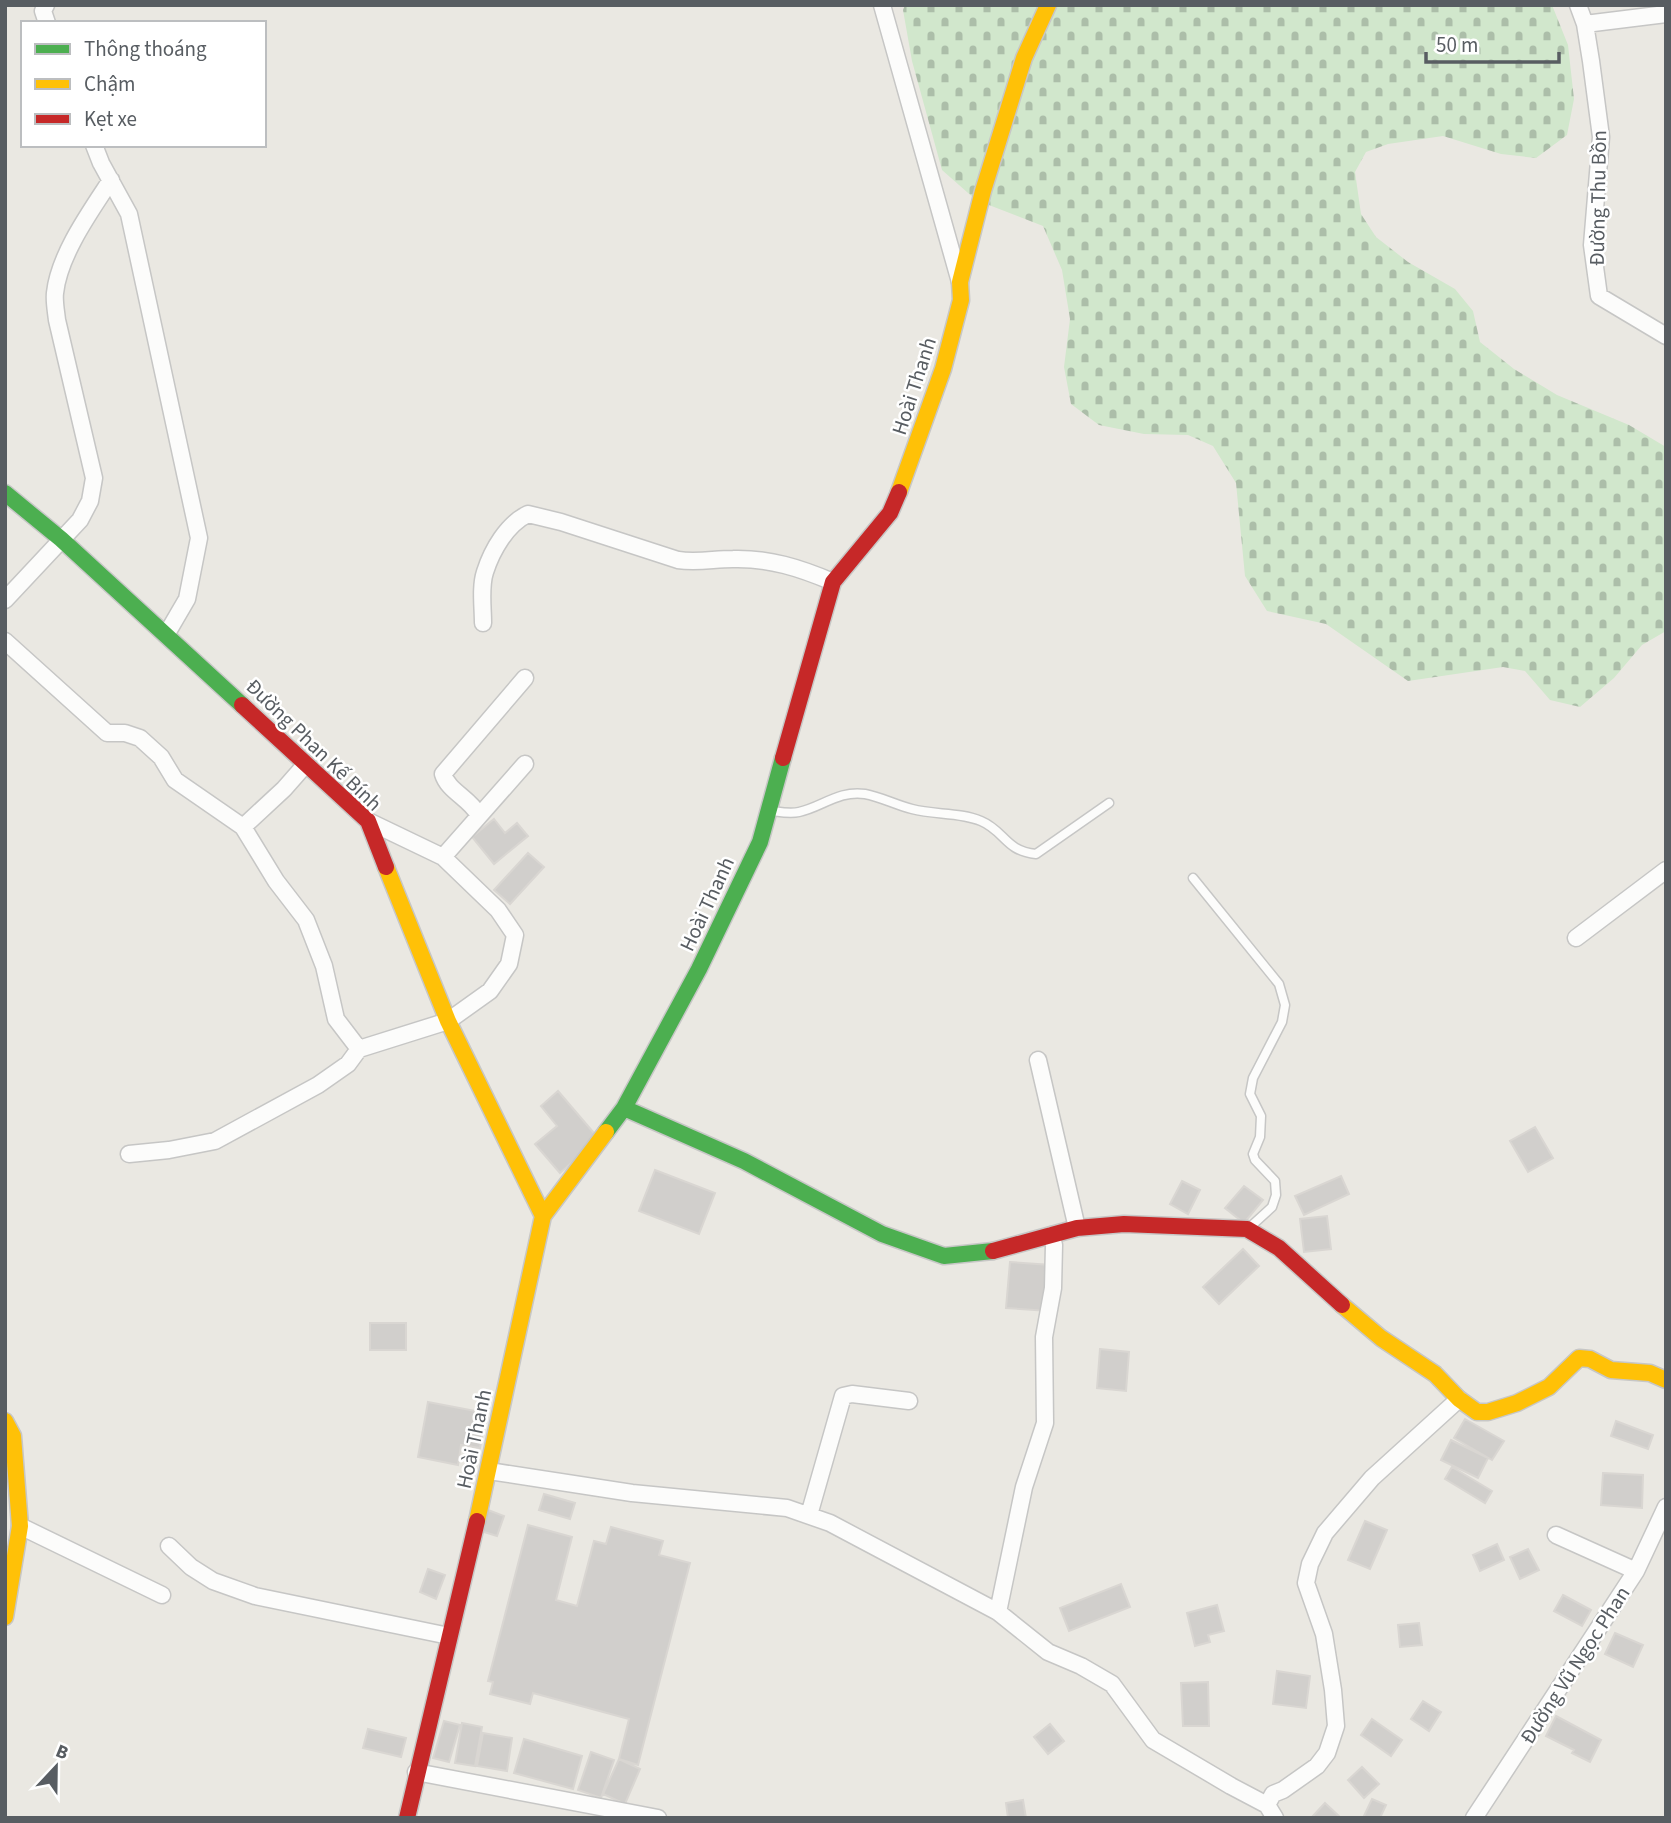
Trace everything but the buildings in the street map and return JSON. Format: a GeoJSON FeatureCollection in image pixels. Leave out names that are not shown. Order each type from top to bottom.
{"type":"FeatureCollection","features":[{"type":"Feature","properties":{"kind":"street"},"geometry":{"type":"LineString","coordinates":[[882,5],[960,282]]}},
{"type":"Feature","properties":{"kind":"street","name":"Hoài Thanh"},"geometry":{"type":"LineString","coordinates":[[407,1818],[489,1471],[543,1216],[624,1108],[699,969],[760,842],[833,582],[890,513],[943,369],[961,300],[960,282],[983,191],[1024,58],[1048,5]]}},
{"type":"Feature","properties":{"kind":"street"},"geometry":{"type":"LineString","coordinates":[[1578,5],[1585,24],[1666,14]]}},
{"type":"Feature","properties":{"kind":"street","name":"Đường Thu Bồn"},"geometry":{"type":"LineString","coordinates":[[1585,24],[1601,137],[1592,245],[1599,296],[1666,336]]}},
{"type":"Feature","properties":{"kind":"street"},"geometry":{"type":"LineString","coordinates":[[95,147],[129,214],[199,538],[187,599],[166,635]]}},
{"type":"Feature","properties":{"kind":"street"},"geometry":{"type":"LineString","coordinates":[[5,600],[80,520],[90,501],[94,478],[57,320],[54,296],[58,273],[86,219],[111,180]]}},
{"type":"Feature","properties":{"kind":"street","name":"Đường Phan Kế Bính"},"geometry":{"type":"LineString","coordinates":[[5,492],[61,539],[369,821],[448,1021],[543,1216]]}},
{"type":"Feature","properties":{"kind":"street"},"geometry":{"type":"LineString","coordinates":[[483,623],[484,574],[507,531],[519,518],[528,514],[678,560],[694,563],[733,559],[774,562],[796,567],[833,582]]}},
{"type":"Feature","properties":{"kind":"street"},"geometry":{"type":"LineString","coordinates":[[5,640],[107,733],[125,733],[140,738],[161,757],[175,780],[243,827],[276,881],[306,920],[324,965],[337,1019],[359,1049]]}},
{"type":"Feature","properties":{"kind":"street"},"geometry":{"type":"LineString","coordinates":[[478,814],[472,803],[446,783],[443,774],[526,678]]}},
{"type":"Feature","properties":{"kind":"street"},"geometry":{"type":"LineString","coordinates":[[243,827],[284,789],[306,764]]}},
{"type":"Feature","properties":{"kind":"street"},"geometry":{"type":"LineString","coordinates":[[443,857],[478,814],[525,764]]}},
{"type":"Feature","properties":{"kind":"street"},"geometry":{"type":"LineString","coordinates":[[128,1154],[169,1150],[215,1141],[318,1085],[348,1063],[359,1049],[448,1021],[490,991],[509,964],[515,935],[498,910],[443,857],[369,821]]}},
{"type":"Feature","properties":{"kind":"street"},"geometry":{"type":"LineString","coordinates":[[1576,938],[1666,870]]}},
{"type":"Feature","properties":{"kind":"street"},"geometry":{"type":"LineString","coordinates":[[1038,1060],[1077,1228]]}},
{"type":"Feature","properties":{"kind":"street"},"geometry":{"type":"LineString","coordinates":[[624,1108],[744,1161],[882,1234],[944,1256],[995,1251],[1077,1228],[1124,1224],[1247,1229],[1279,1248],[1371,1330],[1435,1374],[1476,1412],[1488,1412],[1517,1403],[1549,1387],[1579,1358],[1590,1359],[1611,1370],[1650,1374],[1666,1380]]}},
{"type":"Feature","properties":{"kind":"street"},"geometry":{"type":"LineString","coordinates":[[998,1612],[1024,1487],[1045,1423],[1044,1337],[1053,1288],[1054,1245],[1051,1236]]}},
{"type":"Feature","properties":{"kind":"street"},"geometry":{"type":"LineString","coordinates":[[809,1515],[843,1396],[852,1394],[909,1401]]}},
{"type":"Feature","properties":{"kind":"street"},"geometry":{"type":"LineString","coordinates":[[489,1471],[632,1493],[787,1508],[830,1523],[998,1612],[1048,1652],[1081,1666],[1112,1684],[1153,1740],[1271,1811],[1273,1794],[1317,1766],[1327,1753],[1336,1726],[1324,1634],[1306,1583],[1310,1564],[1325,1533],[1372,1478],[1459,1399]]}},
{"type":"Feature","properties":{"kind":"street"},"geometry":{"type":"LineString","coordinates":[[5,1421],[13,1436],[20,1526],[5,1617]]}},
{"type":"Feature","properties":{"kind":"street","name":"Đường Vũ Ngọc Phan"},"geometry":{"type":"LineString","coordinates":[[1482,1815],[1636,1571],[1666,1507]]}},
{"type":"Feature","properties":{"kind":"street"},"geometry":{"type":"LineString","coordinates":[[20,1526],[162,1595]]}},
{"type":"Feature","properties":{"kind":"street"},"geometry":{"type":"LineString","coordinates":[[1556,1535],[1636,1571]]}},
{"type":"Feature","properties":{"kind":"street"},"geometry":{"type":"LineString","coordinates":[[169,1546],[191,1567],[213,1581],[255,1596],[449,1636]]}},
{"type":"Feature","properties":{"kind":"street"},"geometry":{"type":"LineString","coordinates":[[416,1772],[658,1818]]}},
{"type":"Feature","properties":{"kind":"lane"},"geometry":{"type":"LineString","coordinates":[[769,810],[795,813],[834,797],[852,793],[866,794],[914,810],[981,821],[1015,849],[1036,853],[1109,803]]}},
{"type":"Feature","properties":{"kind":"lane"},"geometry":{"type":"LineString","coordinates":[[1193,877],[1279,984],[1285,1004],[1282,1022],[1253,1078],[1250,1094],[1261,1116],[1260,1136],[1253,1154],[1255,1160],[1275,1181],[1276,1195],[1272,1207],[1247,1229]]}},
{"type":"Feature","properties":{"kind":"green space"},"geometry":{"type":"Polygon","coordinates":[[[905,5],[1552,5],[1568,45],[1574,99],[1567,135],[1536,158],[1501,154],[1443,136],[1388,144],[1366,152],[1355,172],[1361,214],[1376,237],[1408,262],[1455,289],[1473,311],[1480,342],[1514,369],[1557,395],[1629,425],[1666,447],[1666,631],[1642,645],[1614,678],[1580,707],[1550,700],[1525,671],[1503,667],[1408,681],[1326,624],[1267,611],[1245,576],[1236,483],[1213,446],[1188,435],[1144,434],[1099,425],[1071,404],[1064,367],[1070,319],[1062,270],[1043,226],[976,200],[942,170],[912,61],[903,10],[905,5]]]}},
{"type":"Feature","properties":{"kind":"traffic: fast"},"geometry":{"type":"LineString","coordinates":[[5,493],[61,539],[242,705]]}},
{"type":"Feature","properties":{"kind":"traffic: fast"},"geometry":{"type":"LineString","coordinates":[[606,1132],[624,1108],[699,969],[760,842],[783,758]]}},
{"type":"Feature","properties":{"kind":"traffic: fast"},"geometry":{"type":"LineString","coordinates":[[624,1108],[744,1161],[882,1234],[944,1256],[993,1251]]}},
{"type":"Feature","properties":{"kind":"traffic: slow"},"geometry":{"type":"LineString","coordinates":[[899,492],[943,369],[961,300],[960,282],[983,191],[1024,58],[1048,5]]}},
{"type":"Feature","properties":{"kind":"traffic: slow"},"geometry":{"type":"LineString","coordinates":[[386,867],[448,1021],[543,1216]]}},
{"type":"Feature","properties":{"kind":"traffic: slow"},"geometry":{"type":"LineString","coordinates":[[477,1521],[543,1216],[606,1132]]}},
{"type":"Feature","properties":{"kind":"traffic: slow"},"geometry":{"type":"LineString","coordinates":[[1342,1305],[1381,1338],[1435,1374],[1459,1399],[1477,1412],[1488,1412],[1517,1403],[1549,1387],[1579,1358],[1590,1359],[1611,1370],[1650,1373],[1666,1380]]}},
{"type":"Feature","properties":{"kind":"traffic: slow"},"geometry":{"type":"LineString","coordinates":[[5,1421],[13,1436],[20,1526],[5,1617]]}},
{"type":"Feature","properties":{"kind":"traffic: jam"},"geometry":{"type":"LineString","coordinates":[[783,758],[833,582],[890,513],[899,492]]}},
{"type":"Feature","properties":{"kind":"traffic: jam"},"geometry":{"type":"LineString","coordinates":[[242,705],[368,821],[386,867]]}},
{"type":"Feature","properties":{"kind":"traffic: jam"},"geometry":{"type":"LineString","coordinates":[[993,1251],[1077,1228],[1124,1224],[1247,1229],[1279,1248],[1342,1305]]}},
{"type":"Feature","properties":{"kind":"traffic: jam"},"geometry":{"type":"LineString","coordinates":[[407,1818],[477,1521]]}}]}
